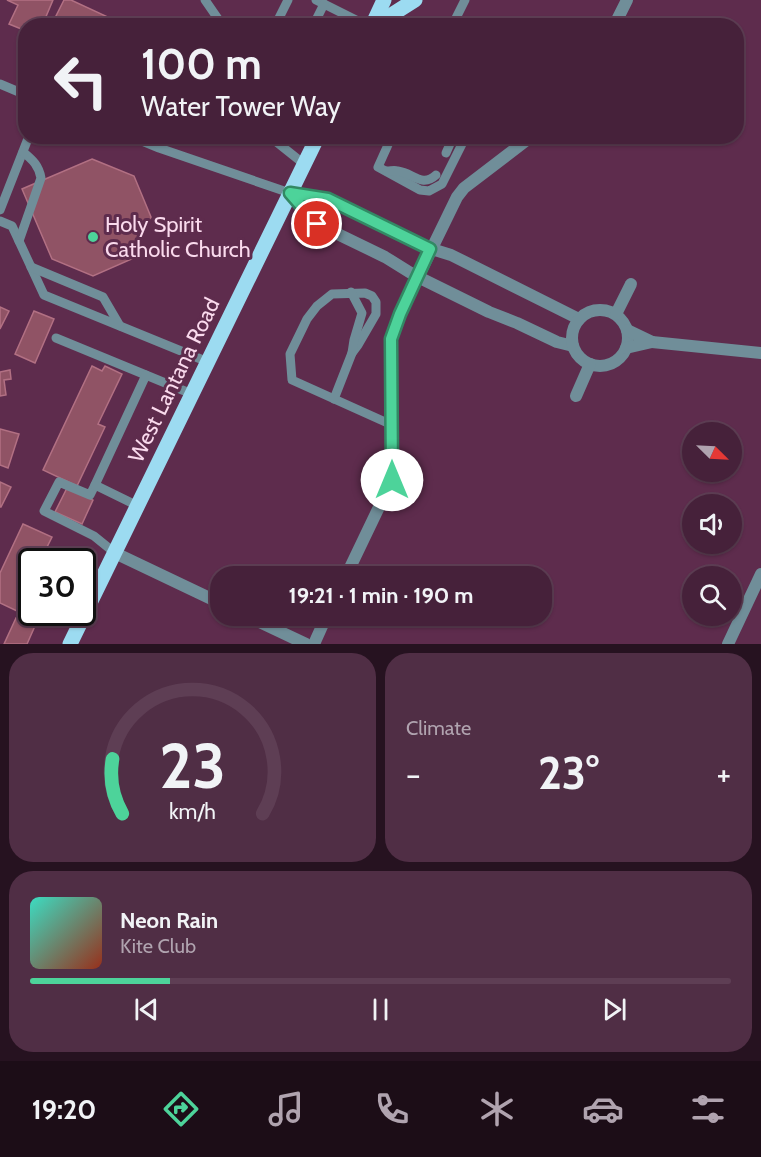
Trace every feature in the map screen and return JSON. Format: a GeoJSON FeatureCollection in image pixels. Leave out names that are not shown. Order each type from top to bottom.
{"type":"FeatureCollection","features":[{"type":"Feature","properties":{"kind":"main road"},"geometry":{"type":"LineString","coordinates":[[375,18],[384,0]]}},
{"type":"Feature","properties":{"kind":"main road"},"geometry":{"type":"LineString","coordinates":[[385,18],[415,0]]}},
{"type":"Feature","properties":{"kind":"main road","name":"West Lantana Road"},"geometry":{"type":"LineString","coordinates":[[96,584],[115,553],[314,144]]}},
{"type":"Feature","properties":{"kind":"main road","name":"West Lantana Road"},"geometry":{"type":"LineString","coordinates":[[70,644],[77,626]]}},
{"type":"Feature","properties":{"kind":"street"},"geometry":{"type":"LineString","coordinates":[[618,18],[627,0]]}},
{"type":"Feature","properties":{"kind":"street"},"geometry":{"type":"LineString","coordinates":[[351,566],[392,480],[391,339],[400,314],[457,197],[464,188],[521,145]]}},
{"type":"Feature","properties":{"kind":"street"},"geometry":{"type":"LineString","coordinates":[[290,193],[328,199],[430,249],[451,255],[579,319]]}},
{"type":"Feature","properties":{"kind":"street"},"geometry":{"type":"LineString","coordinates":[[290,193],[317,224],[489,312],[517,322],[557,342],[573,346]]}},
{"type":"Feature","properties":{"kind":"street"},"geometry":{"type":"LineString","coordinates":[[616,314],[631,284]]}},
{"type":"Feature","properties":{"kind":"street"},"geometry":{"type":"LineString","coordinates":[[594,310],[610,311],[616,314],[627,330],[628,342],[621,356],[615,362],[598,366],[583,360],[573,346],[572,336],[579,319],[594,310]]}},
{"type":"Feature","properties":{"kind":"street"},"geometry":{"type":"LineString","coordinates":[[627,330],[652,342]]}},
{"type":"Feature","properties":{"kind":"street"},"geometry":{"type":"LineString","coordinates":[[626,348],[652,342],[761,353]]}},
{"type":"Feature","properties":{"kind":"street"},"geometry":{"type":"LineString","coordinates":[[576,396],[590,364]]}},
{"type":"Feature","properties":{"kind":"street"},"geometry":{"type":"LineString","coordinates":[[115,553],[210,598]]}},
{"type":"Feature","properties":{"kind":"street"},"geometry":{"type":"LineString","coordinates":[[728,644],[761,574]]}},
{"type":"Feature","properties":{"kind":"street"},"geometry":{"type":"LineString","coordinates":[[268,626],[306,644]]}},
{"type":"Feature","properties":{"kind":"street"},"geometry":{"type":"LineString","coordinates":[[314,644],[322,626]]}},
{"type":"Feature","properties":{"kind":"lane"},"geometry":{"type":"LineString","coordinates":[[205,0],[217,18]]}},
{"type":"Feature","properties":{"kind":"lane"},"geometry":{"type":"LineString","coordinates":[[279,18],[288,0]]}},
{"type":"Feature","properties":{"kind":"lane"},"geometry":{"type":"LineString","coordinates":[[456,18],[465,0]]}},
{"type":"Feature","properties":{"kind":"lane"},"geometry":{"type":"LineString","coordinates":[[315,18],[320,2],[354,18]]}},
{"type":"Feature","properties":{"kind":"lane"},"geometry":{"type":"LineString","coordinates":[[0,84],[18,91]]}},
{"type":"Feature","properties":{"kind":"lane"},"geometry":{"type":"LineString","coordinates":[[0,210],[26,144]]}},
{"type":"Feature","properties":{"kind":"lane"},"geometry":{"type":"LineString","coordinates":[[149,144],[290,193]]}},
{"type":"Feature","properties":{"kind":"lane"},"geometry":{"type":"LineString","coordinates":[[279,144],[304,164]]}},
{"type":"Feature","properties":{"kind":"lane"},"geometry":{"type":"LineString","coordinates":[[388,144],[378,167],[420,190],[429,191],[442,184],[462,144]]}},
{"type":"Feature","properties":{"kind":"lane"},"geometry":{"type":"LineString","coordinates":[[446,153],[450,144]]}},
{"type":"Feature","properties":{"kind":"lane"},"geometry":{"type":"LineString","coordinates":[[19,241],[41,178],[40,170],[33,159],[23,152]]}},
{"type":"Feature","properties":{"kind":"lane"},"geometry":{"type":"LineString","coordinates":[[385,171],[399,171],[424,181],[436,175]]}},
{"type":"Feature","properties":{"kind":"lane"},"geometry":{"type":"LineString","coordinates":[[0,221],[12,226],[44,295],[208,362]]}},
{"type":"Feature","properties":{"kind":"lane"},"geometry":{"type":"LineString","coordinates":[[31,267],[103,297],[120,326]]}},
{"type":"Feature","properties":{"kind":"lane"},"geometry":{"type":"LineString","coordinates":[[334,399],[352,353],[362,313],[351,292]]}},
{"type":"Feature","properties":{"kind":"lane"},"geometry":{"type":"LineString","coordinates":[[352,353],[376,314],[376,302],[372,296],[364,293],[332,294],[317,306],[307,319],[290,354],[292,380],[392,425]]}},
{"type":"Feature","properties":{"kind":"lane"},"geometry":{"type":"LineString","coordinates":[[56,338],[192,394]]}},
{"type":"Feature","properties":{"kind":"lane"},"geometry":{"type":"LineString","coordinates":[[115,553],[94,536],[44,511],[59,482],[90,495],[146,375]]}},
{"type":"Feature","properties":{"kind":"lane"},"geometry":{"type":"LineString","coordinates":[[95,485],[138,506]]}},
{"type":"Feature","properties":{"kind":"building"},"geometry":{"type":"Polygon","coordinates":[[[7,0],[53,0],[45,18],[18,18],[18,28],[9,24],[18,5],[7,0]]]}},
{"type":"Feature","properties":{"kind":"building"},"geometry":{"type":"Polygon","coordinates":[[[64,0],[71,0],[110,18],[55,18],[64,0]]]}},
{"type":"Feature","properties":{"kind":"building","name":"Holy Spirit Catholic Church"},"geometry":{"type":"Polygon","coordinates":[[[92,159],[134,176],[151,217],[134,258],[93,276],[52,259],[22,189],[92,159]]]}},
{"type":"Feature","properties":{"kind":"building"},"geometry":{"type":"Polygon","coordinates":[[[0,307],[9,311],[0,329],[0,307]]]}},
{"type":"Feature","properties":{"kind":"building"},"geometry":{"type":"Polygon","coordinates":[[[34,311],[54,319],[35,363],[15,354],[34,311]]]}},
{"type":"Feature","properties":{"kind":"building"},"geometry":{"type":"Polygon","coordinates":[[[92,366],[102,371],[105,366],[122,374],[98,424],[105,427],[77,486],[43,470],[92,366]]]}},
{"type":"Feature","properties":{"kind":"building"},"geometry":{"type":"Polygon","coordinates":[[[10,370],[11,379],[4,380],[6,395],[0,396],[0,372],[10,370]]]}},
{"type":"Feature","properties":{"kind":"building"},"geometry":{"type":"Polygon","coordinates":[[[0,429],[19,434],[8,468],[0,465],[0,429]]]}},
{"type":"Feature","properties":{"kind":"building"},"geometry":{"type":"Polygon","coordinates":[[[0,482],[11,487],[1,507],[0,507],[0,482]]]}},
{"type":"Feature","properties":{"kind":"building"},"geometry":{"type":"Polygon","coordinates":[[[67,488],[93,500],[82,524],[55,512],[67,488]]]}},
{"type":"Feature","properties":{"kind":"building"},"geometry":{"type":"Polygon","coordinates":[[[23,524],[52,537],[46,548],[18,548],[17,611],[0,603],[0,573],[23,524]]]}},
{"type":"Feature","properties":{"kind":"building"},"geometry":{"type":"Polygon","coordinates":[[[16,618],[18,626],[35,626],[27,644],[4,644],[16,618]]]}},
{"type":"Feature","properties":{"kind":"place","name":"Holy Spirit Catholic Church"},"geometry":{"type":"Point","coordinates":[93,237]}},
{"type":"Feature","properties":{"kind":"route"},"geometry":{"type":"LineString","coordinates":[[317,224],[290,193],[328,199],[430,249],[391,339],[392,480]]}}]}
